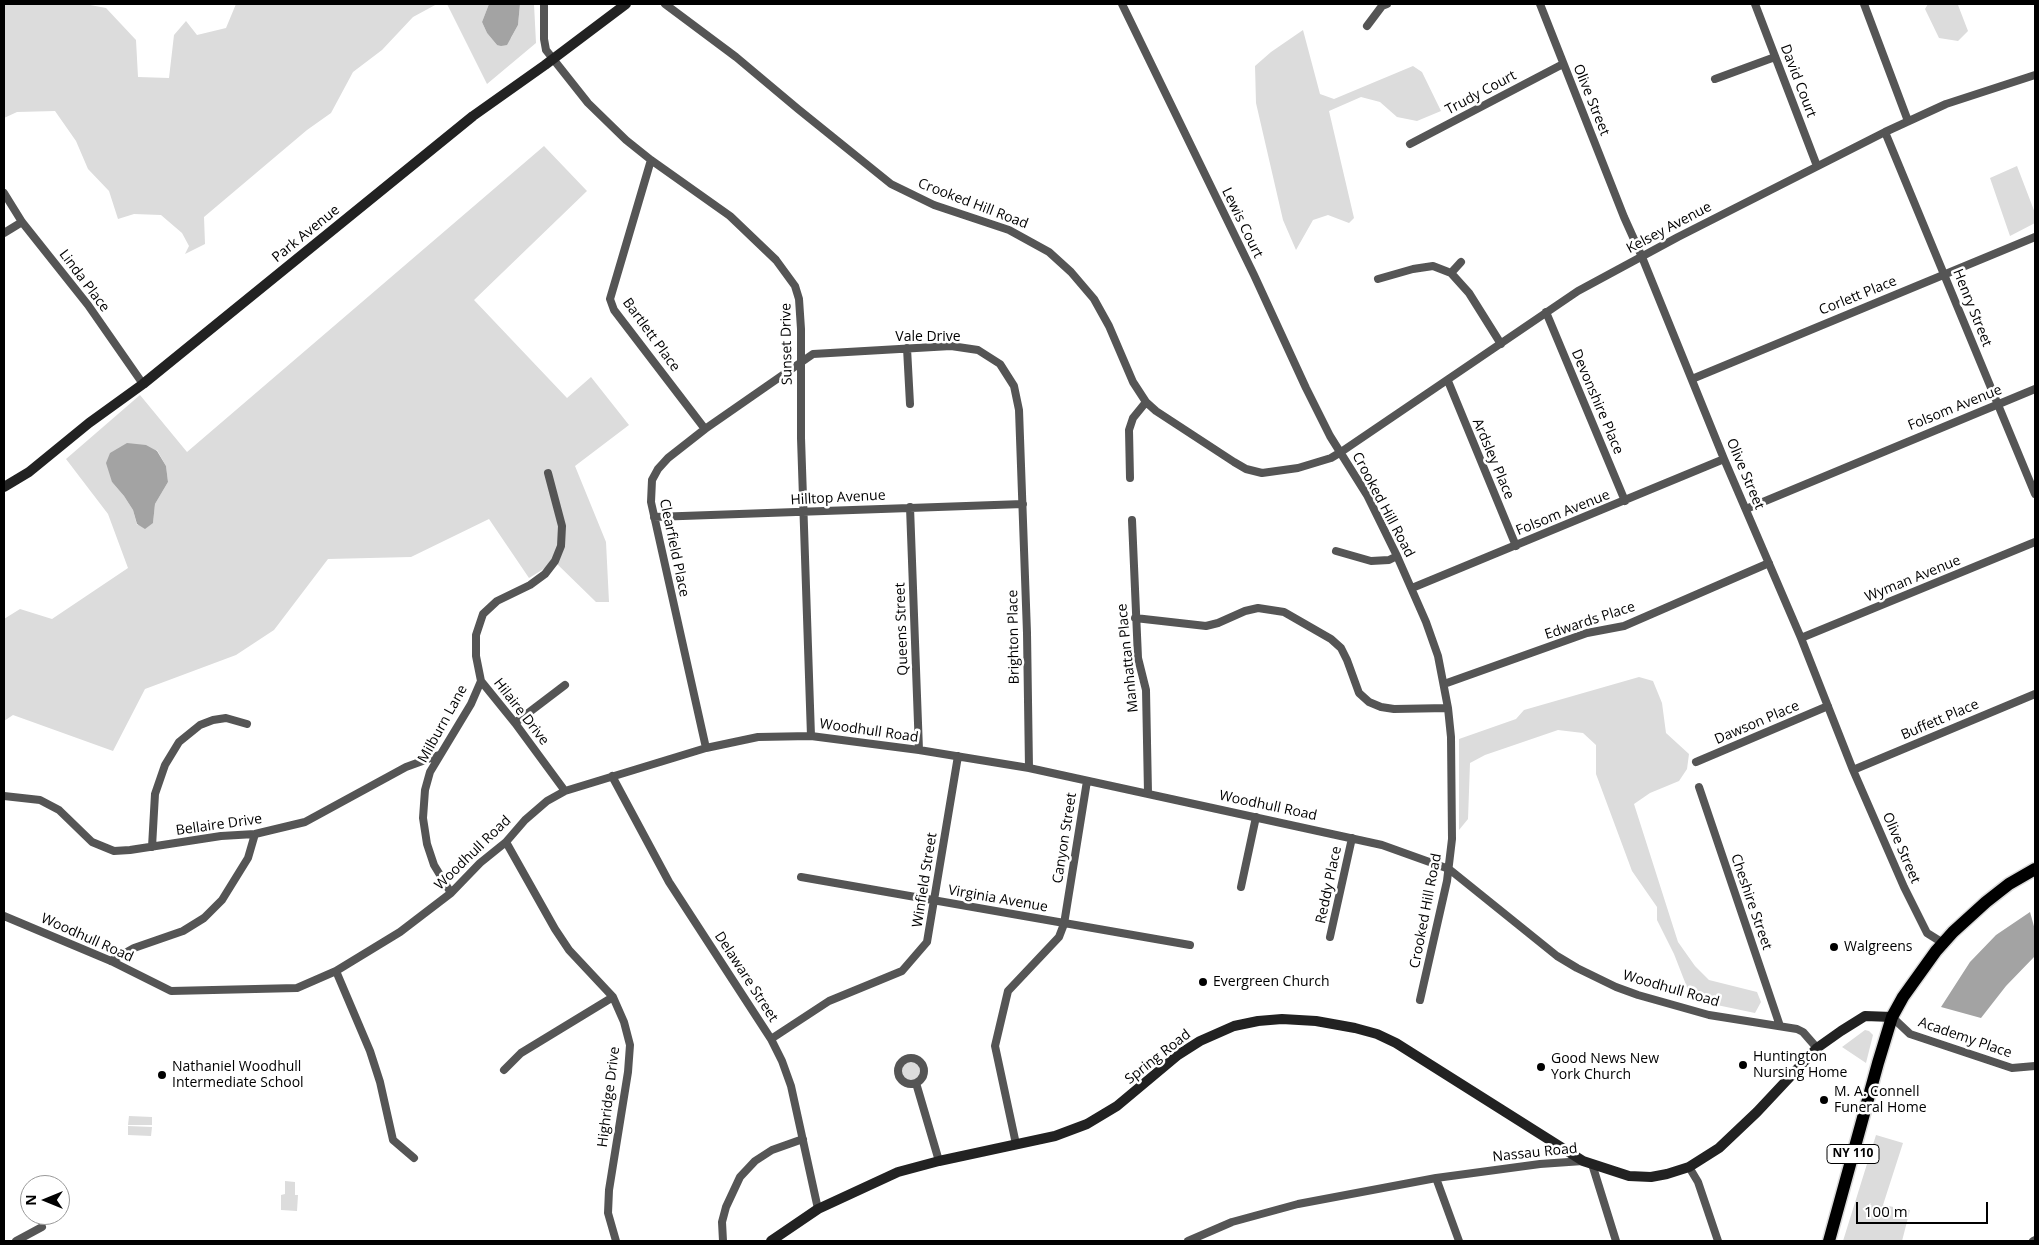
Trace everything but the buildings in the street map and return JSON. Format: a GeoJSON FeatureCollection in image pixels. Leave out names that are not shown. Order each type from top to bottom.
{"type":"FeatureCollection","features":[{"type":"Feature","properties":{"kind":"main road","name":"Park Avenue"},"geometry":{"type":"LineString","coordinates":[[4,487],[29,472],[89,423],[143,384],[474,116],[626,4]]}},
{"type":"Feature","properties":{"kind":"main road","name":"NY 110"},"geometry":{"type":"LineString","coordinates":[[1828,1241],[1892,1017],[1903,997],[1943,943],[1986,902],[2009,884],[2035,869]]}},
{"type":"Feature","properties":{"kind":"main road","name":"Nassau Road"},"geometry":{"type":"LineString","coordinates":[[1588,1163],[1629,1176],[1650,1177],[1689,1167],[1705,1159],[1730,1139],[1817,1048],[1865,1016],[1892,1017]]}},
{"type":"Feature","properties":{"kind":"main road","name":"Spring Road"},"geometry":{"type":"LineString","coordinates":[[770,1241],[818,1209],[898,1172],[939,1161],[1055,1136],[1087,1124],[1117,1106],[1178,1055],[1217,1033],[1258,1021],[1282,1019],[1316,1021],[1377,1034],[1396,1043],[1588,1163]]}},
{"type":"Feature","properties":{"kind":"street","name":"Sunset Drive"},"geometry":{"type":"LineString","coordinates":[[544,4],[544,39],[546,50],[588,102],[626,140],[730,216],[776,260],[795,286],[799,299],[803,512],[811,736]]}},
{"type":"Feature","properties":{"kind":"street","name":"Crooked Hill Road"},"geometry":{"type":"LineString","coordinates":[[665,4],[736,57],[891,184],[934,205],[1009,230],[1049,252],[1071,272],[1094,299],[1109,326],[1133,382],[1146,402],[1164,416],[1246,468],[1262,472],[1286,471],[1314,464],[1341,452],[1367,495],[1412,588],[1438,656],[1448,708],[1451,737],[1452,838],[1449,869],[1436,935],[1420,1000]]}},
{"type":"Feature","properties":{"kind":"street","name":"Lewis Court"},"geometry":{"type":"LineString","coordinates":[[1122,4],[1254,275],[1306,388],[1341,452]]}},
{"type":"Feature","properties":{"kind":"street"},"geometry":{"type":"LineString","coordinates":[[1367,26],[1382,6],[1387,4]]}},
{"type":"Feature","properties":{"kind":"street","name":"Olive Street"},"geometry":{"type":"LineString","coordinates":[[1540,4],[1624,217],[1642,256],[1724,459],[1801,638],[1853,770],[1918,919],[1927,933],[1943,943]]}},
{"type":"Feature","properties":{"kind":"street","name":"David Court"},"geometry":{"type":"LineString","coordinates":[[1755,4],[1817,166]]}},
{"type":"Feature","properties":{"kind":"street"},"geometry":{"type":"LineString","coordinates":[[1864,4],[1908,121]]}},
{"type":"Feature","properties":{"kind":"street"},"geometry":{"type":"LineString","coordinates":[[1715,79],[1775,57]]}},
{"type":"Feature","properties":{"kind":"street","name":"Trudy Court"},"geometry":{"type":"LineString","coordinates":[[1410,144],[1563,64]]}},
{"type":"Feature","properties":{"kind":"street","name":"Kelsey Avenue"},"geometry":{"type":"LineString","coordinates":[[1341,452],[1578,291],[1642,256],[1908,121],[1967,96],[2035,75]]}},
{"type":"Feature","properties":{"kind":"street","name":"Henry Street"},"geometry":{"type":"LineString","coordinates":[[1885,132],[2035,494]]}},
{"type":"Feature","properties":{"kind":"street","name":"Bartlett Place"},"geometry":{"type":"LineString","coordinates":[[651,160],[610,298],[614,310],[705,429]]}},
{"type":"Feature","properties":{"kind":"street","name":"Linda Place"},"geometry":{"type":"LineString","coordinates":[[4,193],[22,222],[88,305],[143,384]]}},
{"type":"Feature","properties":{"kind":"street"},"geometry":{"type":"LineString","coordinates":[[4,233],[22,222]]}},
{"type":"Feature","properties":{"kind":"street","name":"Corlett Place"},"geometry":{"type":"LineString","coordinates":[[1692,379],[2035,237]]}},
{"type":"Feature","properties":{"kind":"street"},"geometry":{"type":"LineString","coordinates":[[1451,273],[1461,262]]}},
{"type":"Feature","properties":{"kind":"street"},"geometry":{"type":"LineString","coordinates":[[1378,279],[1413,268],[1433,266],[1451,273],[1469,293],[1502,344]]}},
{"type":"Feature","properties":{"kind":"street","name":"Devonshire Place"},"geometry":{"type":"LineString","coordinates":[[1546,312],[1625,501]]}},
{"type":"Feature","properties":{"kind":"street","name":"Vale Drive"},"geometry":{"type":"LineString","coordinates":[[800,363],[813,354],[951,346],[978,350],[1000,364],[1014,386],[1019,410],[1023,504]]}},
{"type":"Feature","properties":{"kind":"street"},"geometry":{"type":"LineString","coordinates":[[907,348],[910,404]]}},
{"type":"Feature","properties":{"kind":"street","name":"Clearfield Place"},"geometry":{"type":"LineString","coordinates":[[706,748],[654,516],[650,491],[652,480],[658,468],[668,458],[705,429],[800,363]]}},
{"type":"Feature","properties":{"kind":"street","name":"Ardsley Place"},"geometry":{"type":"LineString","coordinates":[[1448,381],[1516,546]]}},
{"type":"Feature","properties":{"kind":"street","name":"Folsom Avenue"},"geometry":{"type":"LineString","coordinates":[[1746,509],[2035,389]]}},
{"type":"Feature","properties":{"kind":"street"},"geometry":{"type":"LineString","coordinates":[[1130,478],[1129,430],[1133,418],[1146,402]]}},
{"type":"Feature","properties":{"kind":"street","name":"Folsom Avenue"},"geometry":{"type":"LineString","coordinates":[[1412,588],[1724,459]]}},
{"type":"Feature","properties":{"kind":"street","name":"Hilaire Drive"},"geometry":{"type":"LineString","coordinates":[[548,473],[562,526],[561,546],[555,561],[545,574],[530,585],[497,601],[483,614],[476,635],[480,681],[516,723],[565,791]]}},
{"type":"Feature","properties":{"kind":"street","name":"Hilltop Avenue"},"geometry":{"type":"LineString","coordinates":[[654,516],[1023,504]]}},
{"type":"Feature","properties":{"kind":"street","name":"Brighton Place"},"geometry":{"type":"LineString","coordinates":[[1023,504],[1029,768]]}},
{"type":"Feature","properties":{"kind":"street","name":"Queens Street"},"geometry":{"type":"LineString","coordinates":[[910,507],[919,750]]}},
{"type":"Feature","properties":{"kind":"street","name":"Manhattan Place"},"geometry":{"type":"LineString","coordinates":[[1132,520],[1138,658],[1146,690],[1148,793]]}},
{"type":"Feature","properties":{"kind":"street","name":"Wyman Avenue"},"geometry":{"type":"LineString","coordinates":[[1801,638],[2035,542]]}},
{"type":"Feature","properties":{"kind":"street"},"geometry":{"type":"LineString","coordinates":[[1336,552],[1371,561],[1389,560],[1397,556]]}},
{"type":"Feature","properties":{"kind":"street","name":"Edwards Place"},"geometry":{"type":"LineString","coordinates":[[1444,684],[1587,633],[1624,626],[1769,563]]}},
{"type":"Feature","properties":{"kind":"street"},"geometry":{"type":"LineString","coordinates":[[1135,618],[1206,626],[1258,608],[1284,612],[1331,639],[1341,648],[1359,693],[1369,702],[1394,709],[1448,708]]}},
{"type":"Feature","properties":{"kind":"street","name":"Milburn Lane"},"geometry":{"type":"LineString","coordinates":[[451,893],[434,865],[427,844],[423,818],[425,790],[430,772],[438,755],[471,704],[480,681]]}},
{"type":"Feature","properties":{"kind":"street"},"geometry":{"type":"LineString","coordinates":[[516,723],[564,684]]}},
{"type":"Feature","properties":{"kind":"street","name":"Buffett Place"},"geometry":{"type":"LineString","coordinates":[[1853,770],[2035,694]]}},
{"type":"Feature","properties":{"kind":"street","name":"Dawson Place"},"geometry":{"type":"LineString","coordinates":[[1696,762],[1828,706]]}},
{"type":"Feature","properties":{"kind":"street"},"geometry":{"type":"LineString","coordinates":[[152,847],[155,794],[165,765],[179,742],[200,725],[213,720],[226,718],[247,724]]}},
{"type":"Feature","properties":{"kind":"street","name":"Woodhull Road"},"geometry":{"type":"LineString","coordinates":[[4,916],[111,961],[171,991],[297,988],[336,971],[400,932],[451,893],[480,863],[506,842],[525,820],[548,801],[565,791],[706,748],[758,737],[811,736],[919,750],[1029,768],[1382,845],[1449,869],[1557,956],[1616,987],[1646,998],[1719,1017],[1780,1026],[1803,1032],[1817,1048]]}},
{"type":"Feature","properties":{"kind":"street","name":"Bellaire Drive"},"geometry":{"type":"LineString","coordinates":[[4,796],[40,800],[59,810],[92,842],[114,851],[221,836],[255,834],[305,822],[406,767],[438,755]]}},
{"type":"Feature","properties":{"kind":"street","name":"Winfield Street"},"geometry":{"type":"LineString","coordinates":[[771,1038],[829,1000],[902,971],[927,942],[958,756]]}},
{"type":"Feature","properties":{"kind":"street","name":"Delaware Street"},"geometry":{"type":"LineString","coordinates":[[612,776],[669,882],[771,1038],[791,1086],[818,1209]]}},
{"type":"Feature","properties":{"kind":"street","name":"Canyon Street"},"geometry":{"type":"LineString","coordinates":[[1016,1144],[995,1046],[1008,991],[1060,937],[1064,924],[1087,781]]}},
{"type":"Feature","properties":{"kind":"street","name":"Cheshire Street"},"geometry":{"type":"LineString","coordinates":[[1699,786],[1780,1026]]}},
{"type":"Feature","properties":{"kind":"street"},"geometry":{"type":"LineString","coordinates":[[1241,888],[1256,817]]}},
{"type":"Feature","properties":{"kind":"street"},"geometry":{"type":"LineString","coordinates":[[111,961],[134,948],[183,931],[204,918],[222,900],[248,858],[255,834]]}},
{"type":"Feature","properties":{"kind":"street","name":"Reddy Place"},"geometry":{"type":"LineString","coordinates":[[1330,937],[1352,838]]}},
{"type":"Feature","properties":{"kind":"street","name":"Highridge Drive"},"geometry":{"type":"LineString","coordinates":[[506,842],[569,950],[613,997],[624,1022],[630,1045],[628,1072],[609,1190],[608,1213],[616,1241]]}},
{"type":"Feature","properties":{"kind":"street","name":"Virginia Avenue"},"geometry":{"type":"LineString","coordinates":[[801,878],[1190,945]]}},
{"type":"Feature","properties":{"kind":"street"},"geometry":{"type":"LineString","coordinates":[[336,971],[370,1051],[380,1082],[393,1140],[414,1158]]}},
{"type":"Feature","properties":{"kind":"street"},"geometry":{"type":"LineString","coordinates":[[504,1070],[521,1052],[613,997]]}},
{"type":"Feature","properties":{"kind":"street","name":"Academy Place"},"geometry":{"type":"LineString","coordinates":[[1892,1017],[1910,1034],[2012,1068],[2035,1066]]}},
{"type":"Feature","properties":{"kind":"street"},"geometry":{"type":"LineString","coordinates":[[916,1083],[939,1161]]}},
{"type":"Feature","properties":{"kind":"street"},"geometry":{"type":"LineString","coordinates":[[722,1241],[722,1222],[726,1207],[740,1177],[755,1161],[772,1150],[803,1139]]}},
{"type":"Feature","properties":{"kind":"street"},"geometry":{"type":"LineString","coordinates":[[1588,1163],[1616,1241]]}},
{"type":"Feature","properties":{"kind":"street","name":"Nassau Road"},"geometry":{"type":"LineString","coordinates":[[1188,1241],[1232,1222],[1320,1199],[1436,1178],[1540,1164],[1588,1163]]}},
{"type":"Feature","properties":{"kind":"street"},"geometry":{"type":"LineString","coordinates":[[1689,1167],[1698,1183],[1718,1241]]}},
{"type":"Feature","properties":{"kind":"street"},"geometry":{"type":"LineString","coordinates":[[1436,1178],[1459,1241]]}},
{"type":"Feature","properties":{"kind":"street"},"geometry":{"type":"LineString","coordinates":[[16,1241],[42,1227]]}},
{"type":"Feature","properties":{"kind":"shaded area"},"geometry":{"type":"Polygon","coordinates":[[[4,4],[85,4],[106,8],[136,40],[138,77],[169,78],[174,35],[186,21],[197,35],[226,28],[236,4],[437,4],[413,17],[382,50],[353,72],[331,113],[307,130],[204,217],[205,244],[185,254],[189,246],[182,233],[161,215],[134,214],[118,219],[109,191],[88,169],[76,141],[55,111],[17,112],[4,118],[4,4]]]}},
{"type":"Feature","properties":{"kind":"shaded area"},"geometry":{"type":"Polygon","coordinates":[[[447,4],[489,4],[482,22],[487,33],[497,45],[511,38],[518,25],[520,4],[534,4],[536,43],[487,84],[447,4]]]}},
{"type":"Feature","properties":{"kind":"shaded area"},"geometry":{"type":"Polygon","coordinates":[[[489,4],[520,4],[518,25],[507,45],[497,45],[487,33],[482,22],[489,4]]]}},
{"type":"Feature","properties":{"kind":"shaded area"},"geometry":{"type":"Polygon","coordinates":[[[1928,4],[1961,4],[1958,5],[1968,31],[1958,41],[1939,38],[1925,9],[1928,4]]]}},
{"type":"Feature","properties":{"kind":"shaded area"},"geometry":{"type":"Polygon","coordinates":[[[1303,30],[1320,94],[1334,99],[1413,66],[1422,72],[1441,111],[1417,121],[1397,117],[1380,102],[1361,97],[1329,111],[1354,218],[1349,223],[1328,215],[1313,220],[1296,250],[1283,220],[1256,103],[1255,66],[1271,52],[1303,30]]]}},
{"type":"Feature","properties":{"kind":"shaded area"},"geometry":{"type":"Polygon","coordinates":[[[544,146],[587,191],[474,300],[567,398],[591,377],[629,425],[575,466],[606,542],[609,602],[596,602],[555,562],[529,578],[489,519],[411,557],[328,559],[274,630],[236,655],[145,689],[113,751],[13,715],[4,721],[4,619],[20,609],[52,619],[128,568],[108,514],[66,459],[140,395],[187,452],[544,146]],[[157,450],[112,482],[133,510],[137,525],[153,523],[155,504],[168,482],[166,466],[157,450]]]}},
{"type":"Feature","properties":{"kind":"shaded area"},"geometry":{"type":"Polygon","coordinates":[[[2017,166],[2035,213],[2035,223],[2010,236],[1990,178],[2017,166]]]}},
{"type":"Feature","properties":{"kind":"shaded area"},"geometry":{"type":"Polygon","coordinates":[[[127,443],[146,445],[157,451],[166,466],[168,482],[155,504],[153,523],[145,529],[137,524],[133,510],[112,482],[106,463],[110,453],[127,443]]]}},
{"type":"Feature","properties":{"kind":"shaded area"},"geometry":{"type":"Polygon","coordinates":[[[1639,677],[1653,681],[1662,703],[1666,733],[1689,754],[1687,769],[1679,781],[1650,793],[1634,804],[1678,942],[1695,966],[1709,980],[1757,992],[1761,1002],[1755,1013],[1693,1000],[1674,954],[1657,920],[1657,907],[1632,871],[1596,774],[1596,745],[1583,733],[1558,730],[1485,755],[1470,763],[1468,819],[1459,830],[1459,739],[1516,719],[1524,710],[1639,677]]]}},
{"type":"Feature","properties":{"kind":"shaded area"},"geometry":{"type":"Polygon","coordinates":[[[2030,912],[2035,930],[2035,956],[2006,986],[1981,1018],[1941,1007],[1970,962],[1996,935],[2030,912]]]}},
{"type":"Feature","properties":{"kind":"shaded area"},"geometry":{"type":"Polygon","coordinates":[[[1865,1030],[1873,1035],[1866,1063],[1842,1047],[1865,1030]]]}},
{"type":"Feature","properties":{"kind":"shaded area"},"geometry":{"type":"Polygon","coordinates":[[[910,1061],[917,1064],[920,1071],[917,1078],[910,1081],[903,1078],[900,1071],[903,1064],[910,1061]]]}},
{"type":"Feature","properties":{"kind":"shaded area"},"geometry":{"type":"Polygon","coordinates":[[[129,1116],[152,1117],[152,1125],[128,1125],[129,1116]]]}},
{"type":"Feature","properties":{"kind":"shaded area"},"geometry":{"type":"Polygon","coordinates":[[[128,1126],[152,1127],[151,1136],[128,1135],[128,1126]]]}},
{"type":"Feature","properties":{"kind":"shaded area"},"geometry":{"type":"Polygon","coordinates":[[[1876,1135],[1903,1143],[1883,1205],[1910,1210],[1902,1241],[1843,1241],[1876,1135]]]}},
{"type":"Feature","properties":{"kind":"shaded area"},"geometry":{"type":"Polygon","coordinates":[[[285,1181],[295,1182],[295,1195],[298,1195],[297,1211],[281,1210],[281,1195],[285,1194],[285,1181]]]}},
{"type":"Feature","properties":{"kind":"place","name":"Walgreens"},"geometry":{"type":"Point","coordinates":[1834,947]}},
{"type":"Feature","properties":{"kind":"place","name":"Evergreen Church"},"geometry":{"type":"Point","coordinates":[1203,982]}},
{"type":"Feature","properties":{"kind":"place","name":"Huntington Nursing Home"},"geometry":{"type":"Point","coordinates":[1743,1065]}},
{"type":"Feature","properties":{"kind":"place","name":"Good News New York Church"},"geometry":{"type":"Point","coordinates":[1541,1067]}},
{"type":"Feature","properties":{"kind":"place","name":"Nathaniel Woodhull Intermediate School"},"geometry":{"type":"Point","coordinates":[162,1075]}},
{"type":"Feature","properties":{"kind":"place","name":"M. A. Connell Funeral Home"},"geometry":{"type":"Point","coordinates":[1824,1100]}}]}
